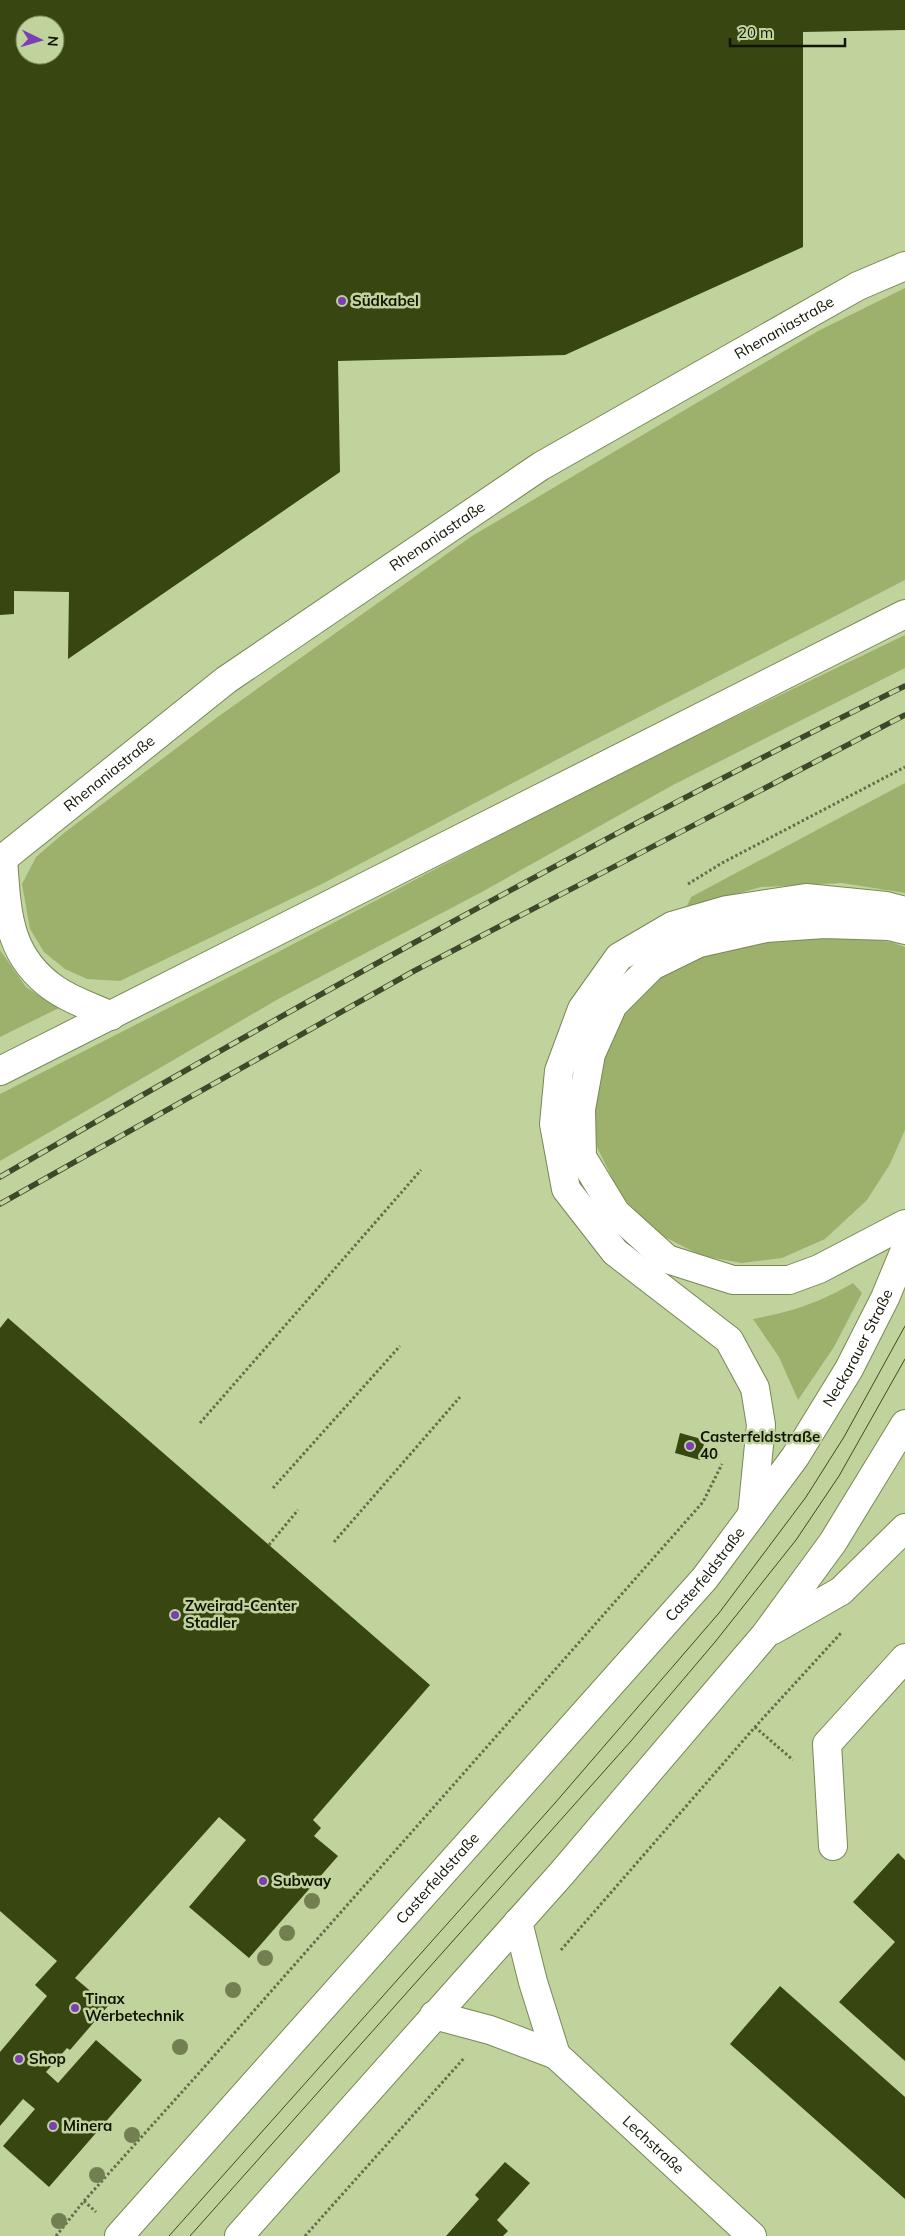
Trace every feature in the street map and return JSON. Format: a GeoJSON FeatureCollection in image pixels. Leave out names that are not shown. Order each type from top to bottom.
{"type":"FeatureCollection","features":[{"type":"Feature","properties":{"kind":"main road","name":"Rhenaniastraße"},"geometry":{"type":"LineString","coordinates":[[111,1016],[56,990],[25,962],[7,918],[1,860],[226,680],[541,466],[858,286],[905,266]]}},
{"type":"Feature","properties":{"kind":"main road"},"geometry":{"type":"LineString","coordinates":[[0,1071],[905,614]]}},
{"type":"Feature","properties":{"kind":"main road"},"geometry":{"type":"LineString","coordinates":[[751,1517],[761,1426],[755,1388],[729,1340],[615,1252],[566,1189],[554,1124],[559,1071],[582,1009],[619,957],[672,926],[727,910],[806,898],[886,906],[905,911]]}},
{"type":"Feature","properties":{"kind":"main road"},"geometry":{"type":"LineString","coordinates":[[905,930],[889,926],[824,924],[766,928],[699,943],[652,966],[613,1005],[590,1054],[581,1109],[582,1156],[616,1213],[666,1259],[733,1280],[789,1280],[819,1269],[905,1224]]}},
{"type":"Feature","properties":{"kind":"main road","name":"Neckarauer Straße"},"geometry":{"type":"LineString","coordinates":[[751,1517],[795,1457],[848,1369],[885,1298],[905,1250]]}},
{"type":"Feature","properties":{"kind":"main road"},"geometry":{"type":"LineString","coordinates":[[239,2236],[518,1922],[765,1635],[833,1542],[905,1424]]}},
{"type":"Feature","properties":{"kind":"main road","name":"Casterfeldstraße"},"geometry":{"type":"LineString","coordinates":[[119,2236],[598,1700],[705,1578],[751,1517]]}},
{"type":"Feature","properties":{"kind":"main road"},"geometry":{"type":"LineString","coordinates":[[765,1635],[841,1592],[905,1528]]}},
{"type":"Feature","properties":{"kind":"main road"},"geometry":{"type":"LineString","coordinates":[[833,1846],[827,1744],[905,1658]]}},
{"type":"Feature","properties":{"kind":"main road","name":"Lechstraße"},"geometry":{"type":"LineString","coordinates":[[518,1922],[533,1982],[556,2055]]}},
{"type":"Feature","properties":{"kind":"main road","name":"Lechstraße"},"geometry":{"type":"LineString","coordinates":[[434,2015],[490,2030],[556,2055],[752,2236]]}},
{"type":"Feature","properties":{"kind":"path"},"geometry":{"type":"LineString","coordinates":[[682,887],[722,863],[905,767]]}},
{"type":"Feature","properties":{"kind":"path"},"geometry":{"type":"LineString","coordinates":[[200,1424],[421,1170]]}},
{"type":"Feature","properties":{"kind":"path"},"geometry":{"type":"LineString","coordinates":[[273,1488],[400,1346]]}},
{"type":"Feature","properties":{"kind":"path"},"geometry":{"type":"LineString","coordinates":[[334,1542],[460,1397]]}},
{"type":"Feature","properties":{"kind":"path"},"geometry":{"type":"LineString","coordinates":[[56,2236],[84,2200],[199,2073],[702,1502],[722,1463]]}},
{"type":"Feature","properties":{"kind":"path"},"geometry":{"type":"LineString","coordinates":[[269,1545],[298,1510]]}},
{"type":"Feature","properties":{"kind":"path"},"geometry":{"type":"LineString","coordinates":[[533,1982],[774,1705],[846,1628]]}},
{"type":"Feature","properties":{"kind":"path"},"geometry":{"type":"LineString","coordinates":[[306,2236],[490,2030]]}},
{"type":"Feature","properties":{"kind":"green space"},"geometry":{"type":"Polygon","coordinates":[[[905,288],[905,580],[579,748],[322,884],[120,981],[87,979],[65,969],[44,952],[30,929],[22,884],[36,857],[64,833],[219,716],[472,536],[818,331],[905,288]]]}},
{"type":"Feature","properties":{"kind":"green space"},"geometry":{"type":"Polygon","coordinates":[[[905,635],[905,668],[673,785],[480,893],[280,998],[0,1161],[0,1094],[280,951],[606,779],[905,635]]]}},
{"type":"Feature","properties":{"kind":"green space"},"geometry":{"type":"Polygon","coordinates":[[[905,783],[905,893],[842,883],[761,887],[686,908],[691,897],[905,783]]]}},
{"type":"Feature","properties":{"kind":"green space"},"geometry":{"type":"Polygon","coordinates":[[[836,935],[891,942],[905,947],[905,1130],[890,1164],[867,1200],[825,1239],[782,1258],[742,1263],[702,1256],[657,1233],[621,1196],[596,1145],[595,1096],[601,1059],[621,1013],[656,977],[699,956],[754,939],[836,935]]]}},
{"type":"Feature","properties":{"kind":"green space"},"geometry":{"type":"Polygon","coordinates":[[[0,950],[26,987],[59,1008],[0,1037],[0,950]]]}},
{"type":"Feature","properties":{"kind":"green space"},"geometry":{"type":"Polygon","coordinates":[[[853,1283],[862,1293],[834,1347],[798,1400],[779,1357],[753,1319],[804,1306],[853,1283]]]}},
{"type":"Feature","properties":{"kind":"building","name":"Südkabel"},"geometry":{"type":"Polygon","coordinates":[[[0,0],[905,0],[905,30],[803,32],[803,247],[565,355],[338,361],[340,472],[68,659],[69,592],[14,591],[14,614],[0,615],[0,0]]]}},
{"type":"Feature","properties":{"kind":"building","name":"Zweirad-Center Stadler"},"geometry":{"type":"Polygon","coordinates":[[[8,1318],[430,1685],[313,1820],[321,1828],[314,1836],[338,1856],[249,1958],[189,1907],[246,1840],[219,1817],[75,1978],[108,2006],[70,2050],[67,2048],[46,2072],[58,2083],[96,2040],[142,2080],[49,2187],[3,2146],[35,2109],[23,2099],[0,2126],[0,2052],[47,1996],[35,1985],[57,1961],[0,1911],[0,1328],[8,1318]]]}},
{"type":"Feature","properties":{"kind":"building","name":"Casterfeldstraße 40"},"geometry":{"type":"Polygon","coordinates":[[[680,1433],[705,1440],[700,1460],[675,1453],[680,1433]]]}},
{"type":"Feature","properties":{"kind":"building"},"geometry":{"type":"Polygon","coordinates":[[[898,1853],[905,1860],[905,2061],[839,2002],[895,1942],[853,1902],[898,1853]]]}},
{"type":"Feature","properties":{"kind":"building"},"geometry":{"type":"Polygon","coordinates":[[[780,1986],[905,2097],[905,2199],[730,2044],[780,1986]]]}},
{"type":"Feature","properties":{"kind":"building"},"geometry":{"type":"Polygon","coordinates":[[[505,2162],[530,2183],[497,2220],[508,2231],[503,2236],[446,2236],[479,2199],[475,2195],[505,2162]]]}},
{"type":"Feature","properties":{"kind":"tram line"},"geometry":{"type":"LineString","coordinates":[[169,2236],[555,1803],[719,1613],[806,1497],[844,1437],[905,1326]]}},
{"type":"Feature","properties":{"kind":"tram line"},"geometry":{"type":"LineString","coordinates":[[190,2236],[631,1741],[715,1642],[796,1540],[839,1476],[905,1359]]}},
{"type":"Feature","properties":{"kind":"railway"},"geometry":{"type":"LineString","coordinates":[[0,1177],[223,1049],[448,924],[675,803],[905,686]]}},
{"type":"Feature","properties":{"kind":"railway"},"geometry":{"type":"LineString","coordinates":[[0,1204],[414,971],[905,715]]}},
{"type":"Feature","properties":{"kind":"place","name":"Südkabel"},"geometry":{"type":"Point","coordinates":[342,301]}},
{"type":"Feature","properties":{"kind":"place","name":"Casterfeldstraße 40"},"geometry":{"type":"Point","coordinates":[690,1446]}},
{"type":"Feature","properties":{"kind":"place","name":"Zweirad-Center Stadler"},"geometry":{"type":"Point","coordinates":[175,1615]}},
{"type":"Feature","properties":{"kind":"place","name":"Subway"},"geometry":{"type":"Point","coordinates":[263,1881]}},
{"type":"Feature","properties":{"kind":"place","name":"Tinax Werbetechnik"},"geometry":{"type":"Point","coordinates":[75,2008]}},
{"type":"Feature","properties":{"kind":"place","name":"Shop"},"geometry":{"type":"Point","coordinates":[19,2059]}},
{"type":"Feature","properties":{"kind":"place","name":"Minera"},"geometry":{"type":"Point","coordinates":[53,2126]}}]}
